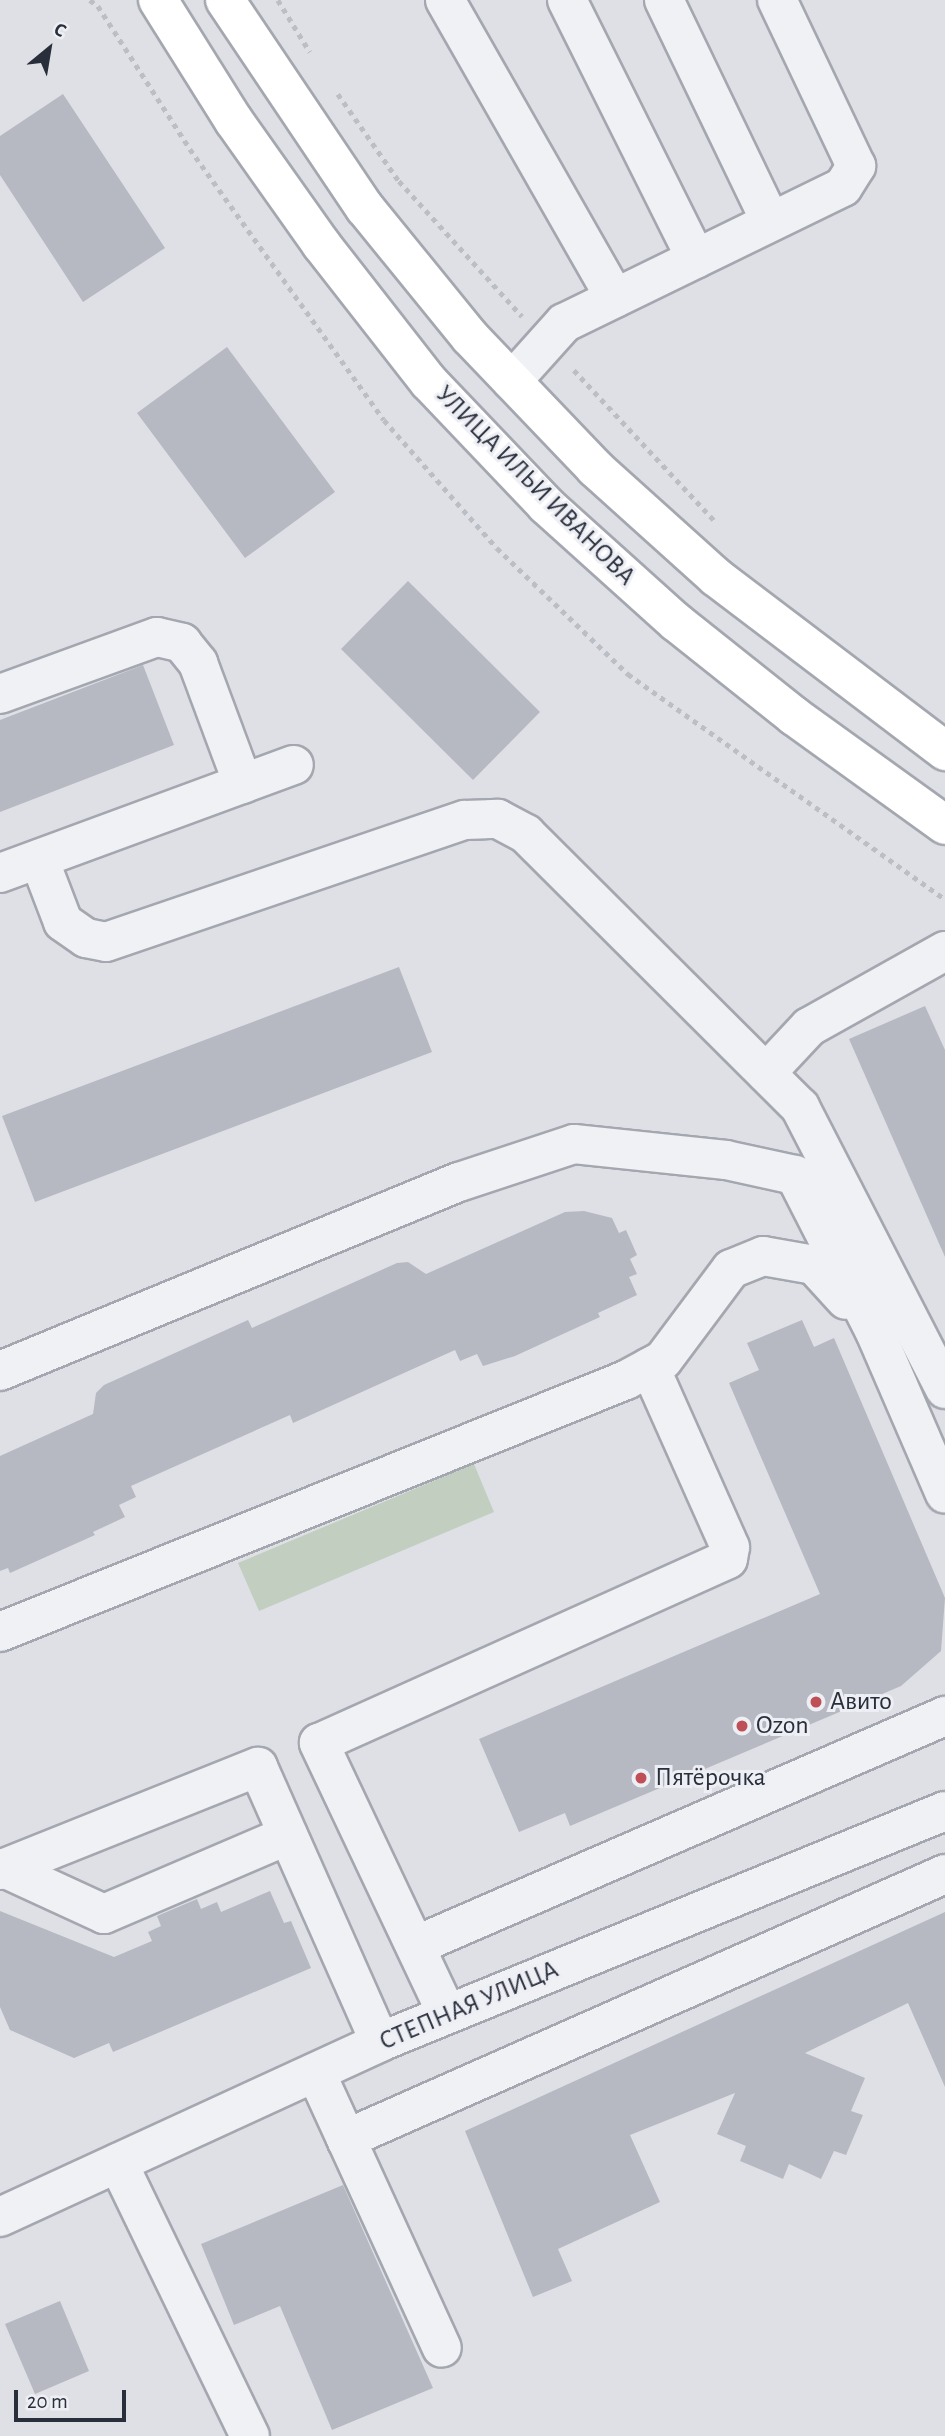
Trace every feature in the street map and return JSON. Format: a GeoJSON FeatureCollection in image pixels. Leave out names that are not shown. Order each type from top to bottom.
{"type":"FeatureCollection","features":[{"type":"Feature","properties":{"kind":"main road","name":"УЛИЦА ИЛЬИ ИВАНОВА"},"geometry":{"type":"LineString","coordinates":[[158,0],[234,121],[321,244],[429,382],[519,477],[676,622],[794,716],[945,825]]}},
{"type":"Feature","properties":{"kind":"main road"},"geometry":{"type":"LineString","coordinates":[[225,0],[365,208],[512,381],[596,468],[716,577],[945,751]]}},
{"type":"Feature","properties":{"kind":"street"},"geometry":{"type":"LineString","coordinates":[[445,0],[615,298]]}},
{"type":"Feature","properties":{"kind":"street"},"geometry":{"type":"LineString","coordinates":[[567,0],[696,259]]}},
{"type":"Feature","properties":{"kind":"street"},"geometry":{"type":"LineString","coordinates":[[664,0],[771,222]]}},
{"type":"Feature","properties":{"kind":"street"},"geometry":{"type":"LineString","coordinates":[[512,381],[564,323],[844,187],[856,166],[778,0]]}},
{"type":"Feature","properties":{"kind":"street"},"geometry":{"type":"LineString","coordinates":[[0,694],[157,637],[182,643],[198,663],[243,784]]}},
{"type":"Feature","properties":{"kind":"street"},"geometry":{"type":"LineString","coordinates":[[0,873],[294,765]]}},
{"type":"Feature","properties":{"kind":"street"},"geometry":{"type":"LineString","coordinates":[[39,859],[63,922],[86,938],[106,942],[465,820],[498,819],[526,834],[800,1107],[945,1389]]}},
{"type":"Feature","properties":{"kind":"street"},"geometry":{"type":"LineString","coordinates":[[766,1073],[809,1027],[945,951]]}},
{"type":"Feature","properties":{"kind":"street"},"geometry":{"type":"LineString","coordinates":[[0,1371],[459,1182],[573,1144],[726,1160],[795,1175],[875,1332],[945,1494]]}},
{"type":"Feature","properties":{"kind":"street"},"geometry":{"type":"LineString","coordinates":[[0,1632],[650,1367],[663,1360],[731,1269],[763,1256],[814,1265],[875,1332]]}},
{"type":"Feature","properties":{"kind":"street"},"geometry":{"type":"LineString","coordinates":[[447,2014],[417,1945],[319,1743],[728,1559],[730,1547],[650,1367]]}},
{"type":"Feature","properties":{"kind":"street"},"geometry":{"type":"LineString","coordinates":[[417,1945],[945,1716]]}},
{"type":"Feature","properties":{"kind":"street"},"geometry":{"type":"LineString","coordinates":[[2,1869],[258,1767],[380,2042]]}},
{"type":"Feature","properties":{"kind":"street","name":"СТЕПНАЯ УЛИЦА"},"geometry":{"type":"LineString","coordinates":[[0,2217],[380,2042],[945,1811]]}},
{"type":"Feature","properties":{"kind":"street"},"geometry":{"type":"LineString","coordinates":[[2,1869],[104,1914],[288,1835]]}},
{"type":"Feature","properties":{"kind":"street"},"geometry":{"type":"LineString","coordinates":[[346,2139],[945,1874]]}},
{"type":"Feature","properties":{"kind":"street"},"geometry":{"type":"LineString","coordinates":[[316,2073],[442,2348]]}},
{"type":"Feature","properties":{"kind":"street"},"geometry":{"type":"LineString","coordinates":[[118,2163],[250,2436]]}},
{"type":"Feature","properties":{"kind":"path"},"geometry":{"type":"LineString","coordinates":[[278,0],[316,61]]}},
{"type":"Feature","properties":{"kind":"path"},"geometry":{"type":"LineString","coordinates":[[331,83],[399,181],[723,530]]}},
{"type":"Feature","properties":{"kind":"green space"},"geometry":{"type":"Polygon","coordinates":[[[474,1464],[494,1512],[259,1611],[238,1563],[474,1464]]]}},
{"type":"Feature","properties":{"kind":"building"},"geometry":{"type":"Polygon","coordinates":[[[63,94],[165,248],[83,302],[0,175],[0,136],[63,94]]]}},
{"type":"Feature","properties":{"kind":"building"},"geometry":{"type":"Polygon","coordinates":[[[227,347],[335,492],[245,558],[137,413],[227,347]]]}},
{"type":"Feature","properties":{"kind":"building"},"geometry":{"type":"Polygon","coordinates":[[[408,581],[540,712],[473,780],[341,649],[408,581]]]}},
{"type":"Feature","properties":{"kind":"building"},"geometry":{"type":"Polygon","coordinates":[[[143,665],[174,745],[0,812],[0,720],[143,665]]]}},
{"type":"Feature","properties":{"kind":"building"},"geometry":{"type":"Polygon","coordinates":[[[399,967],[432,1052],[35,1202],[2,1116],[399,967]]]}},
{"type":"Feature","properties":{"kind":"building"},"geometry":{"type":"Polygon","coordinates":[[[925,1006],[945,1050],[945,1257],[849,1039],[925,1006]]]}},
{"type":"Feature","properties":{"kind":"building"},"geometry":{"type":"Polygon","coordinates":[[[584,1211],[612,1218],[619,1233],[626,1230],[637,1255],[630,1259],[637,1274],[629,1277],[637,1295],[598,1313],[600,1317],[515,1356],[483,1366],[477,1354],[460,1361],[455,1350],[293,1423],[290,1415],[131,1486],[136,1497],[119,1505],[125,1517],[93,1532],[95,1535],[10,1573],[8,1568],[0,1571],[0,1456],[93,1414],[96,1393],[104,1385],[248,1320],[252,1328],[397,1263],[408,1262],[426,1274],[565,1212],[584,1211]]]}},
{"type":"Feature","properties":{"kind":"building"},"geometry":{"type":"Polygon","coordinates":[[[802,1320],[814,1347],[834,1338],[945,1598],[941,1651],[901,1686],[570,1826],[565,1813],[519,1832],[479,1739],[820,1594],[729,1383],[759,1370],[747,1343],[802,1320]]]}},
{"type":"Feature","properties":{"kind":"building"},"geometry":{"type":"Polygon","coordinates":[[[270,1891],[284,1923],[291,1921],[311,1968],[113,2052],[109,2043],[74,2058],[10,2030],[0,2007],[0,1911],[114,1957],[152,1941],[148,1932],[161,1926],[157,1916],[197,1899],[201,1909],[217,1902],[221,1912],[270,1891]]]}},
{"type":"Feature","properties":{"kind":"building"},"geometry":{"type":"Polygon","coordinates":[[[945,1912],[945,2087],[908,2003],[805,2053],[865,2078],[851,2111],[863,2115],[846,2155],[834,2151],[821,2179],[789,2164],[783,2179],[740,2161],[746,2146],[717,2134],[735,2093],[630,2135],[660,2202],[558,2249],[572,2281],[533,2297],[465,2131],[945,1912]]]}},
{"type":"Feature","properties":{"kind":"building"},"geometry":{"type":"Polygon","coordinates":[[[343,2185],[433,2388],[332,2430],[280,2306],[234,2325],[201,2244],[343,2185]]]}},
{"type":"Feature","properties":{"kind":"building"},"geometry":{"type":"Polygon","coordinates":[[[60,2301],[89,2371],[35,2394],[5,2324],[60,2301]]]}},
{"type":"Feature","properties":{"kind":"place","name":"Авито"},"geometry":{"type":"Point","coordinates":[816,1702]}},
{"type":"Feature","properties":{"kind":"place","name":"Ozon"},"geometry":{"type":"Point","coordinates":[742,1726]}},
{"type":"Feature","properties":{"kind":"place","name":"Пятёрочка"},"geometry":{"type":"Point","coordinates":[641,1778]}}]}
